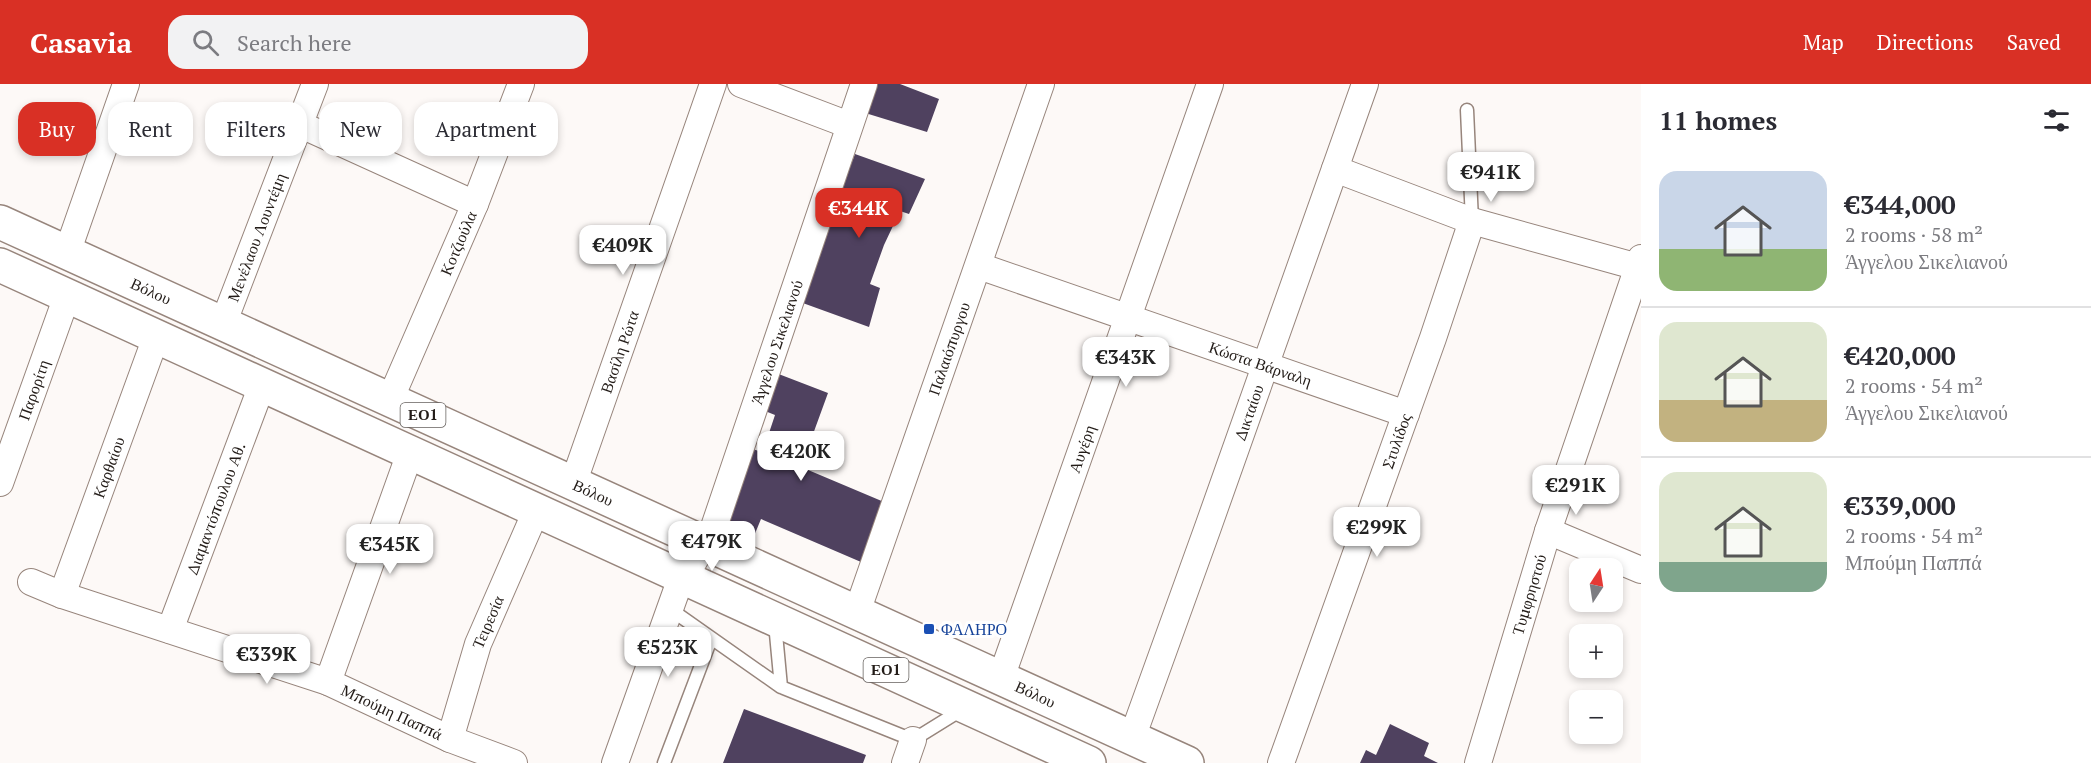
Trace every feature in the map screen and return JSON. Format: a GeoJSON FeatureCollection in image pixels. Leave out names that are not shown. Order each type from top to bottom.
{"type":"FeatureCollection","features":[{"type":"Feature","properties":{"kind":"main road","name":"Βόλου"},"geometry":{"type":"LineString","coordinates":[[0,222],[1187,763]]}},
{"type":"Feature","properties":{"kind":"main road","name":"ΕΟ1"},"geometry":{"type":"LineString","coordinates":[[0,266],[1089,763]]}},
{"type":"Feature","properties":{"kind":"street"},"geometry":{"type":"LineString","coordinates":[[67,253],[126,84]]}},
{"type":"Feature","properties":{"kind":"street","name":"Μενέλαου Λουντέμη"},"geometry":{"type":"LineString","coordinates":[[307,104],[315,84]]}},
{"type":"Feature","properties":{"kind":"street","name":"Κοτζιούλα"},"geometry":{"type":"LineString","coordinates":[[390,400],[475,204],[521,84]]}},
{"type":"Feature","properties":{"kind":"street","name":"Βασίλη Ρώτα"},"geometry":{"type":"LineString","coordinates":[[573,484],[713,84]]}},
{"type":"Feature","properties":{"kind":"street"},"geometry":{"type":"LineString","coordinates":[[741,84],[849,125]]}},
{"type":"Feature","properties":{"kind":"street","name":"Άγγελου Σικελιανού"},"geometry":{"type":"LineString","coordinates":[[615,763],[683,577],[714,527],[864,84]]}},
{"type":"Feature","properties":{"kind":"street","name":"Παλαιόπυργου"},"geometry":{"type":"LineString","coordinates":[[857,612],[1041,84]]}},
{"type":"Feature","properties":{"kind":"street","name":"Αυγέρη"},"geometry":{"type":"LineString","coordinates":[[1001,678],[1210,84]]}},
{"type":"Feature","properties":{"kind":"street","name":"Δικταίου"},"geometry":{"type":"LineString","coordinates":[[1132,738],[1365,84]]}},
{"type":"Feature","properties":{"kind":"street"},"geometry":{"type":"LineString","coordinates":[[307,128],[475,204]]}},
{"type":"Feature","properties":{"kind":"street","name":"Μενέλαου Λουντέμη"},"geometry":{"type":"LineString","coordinates":[[224,324],[287,156]]}},
{"type":"Feature","properties":{"kind":"street"},"geometry":{"type":"LineString","coordinates":[[1335,170],[1472,220],[1640,262]]}},
{"type":"Feature","properties":{"kind":"street","name":"Στυλίδος"},"geometry":{"type":"LineString","coordinates":[[1281,763],[1433,338],[1472,220]]}},
{"type":"Feature","properties":{"kind":"street","name":"Τυμφρηστού"},"geometry":{"type":"LineString","coordinates":[[1478,763],[1548,531],[1640,262]]}},
{"type":"Feature","properties":{"kind":"street","name":"Κώστα Βάρναλη"},"geometry":{"type":"LineString","coordinates":[[979,266],[1406,414]]}},
{"type":"Feature","properties":{"kind":"street","name":"Παρορίτη"},"geometry":{"type":"LineString","coordinates":[[0,483],[67,296]]}},
{"type":"Feature","properties":{"kind":"street","name":"Καρθαίου"},"geometry":{"type":"LineString","coordinates":[[62,595],[156,337]]}},
{"type":"Feature","properties":{"kind":"street","name":"Διαμαντόπουλου Αθ."},"geometry":{"type":"LineString","coordinates":[[170,630],[262,386]]}},
{"type":"Feature","properties":{"kind":"street"},"geometry":{"type":"LineString","coordinates":[[328,682],[410,453]]}},
{"type":"Feature","properties":{"kind":"street","name":"Τειρεσία"},"geometry":{"type":"LineString","coordinates":[[450,739],[477,644],[536,511]]}},
{"type":"Feature","properties":{"kind":"street"},"geometry":{"type":"LineString","coordinates":[[1548,531],[1641,570]]}},
{"type":"Feature","properties":{"kind":"street","name":"Μπούμη Παππά"},"geometry":{"type":"LineString","coordinates":[[31,582],[62,595],[328,682],[450,739],[514,763]]}},
{"type":"Feature","properties":{"kind":"lane","name":"Στυλίδος"},"geometry":{"type":"LineString","coordinates":[[1467,110],[1472,220]]}},
{"type":"Feature","properties":{"kind":"lane"},"geometry":{"type":"LineString","coordinates":[[670,609],[781,687],[909,751],[967,707]]}},
{"type":"Feature","properties":{"kind":"lane"},"geometry":{"type":"LineString","coordinates":[[775,619],[781,687]]}},
{"type":"Feature","properties":{"kind":"lane"},"geometry":{"type":"LineString","coordinates":[[664,763],[711,639]]}},
{"type":"Feature","properties":{"kind":"building"},"geometry":{"type":"Polygon","coordinates":[[[873,84],[900,84],[939,99],[927,132],[862,112],[873,84]]]}},
{"type":"Feature","properties":{"kind":"building"},"geometry":{"type":"Polygon","coordinates":[[[855,154],[925,179],[909,214],[900,211],[884,245],[870,284],[880,288],[869,327],[800,302],[855,154]]]}},
{"type":"Feature","properties":{"kind":"building"},"geometry":{"type":"Polygon","coordinates":[[[776,373],[828,393],[801,467],[884,502],[861,562],[761,519],[754,536],[723,524],[753,449],[784,460],[791,444],[768,436],[775,415],[765,411],[776,373]]]}},
{"type":"Feature","properties":{"kind":"building"},"geometry":{"type":"Polygon","coordinates":[[[744,709],[866,755],[863,763],[723,763],[744,709]]]}},
{"type":"Feature","properties":{"kind":"building"},"geometry":{"type":"Polygon","coordinates":[[[1390,724],[1429,743],[1424,756],[1438,763],[1360,763],[1366,750],[1376,755],[1390,724]]]}},
{"type":"Feature","properties":{"kind":"place","name":"ΦΑΛΗΡΟ"},"geometry":{"type":"Point","coordinates":[929,629]}}]}
